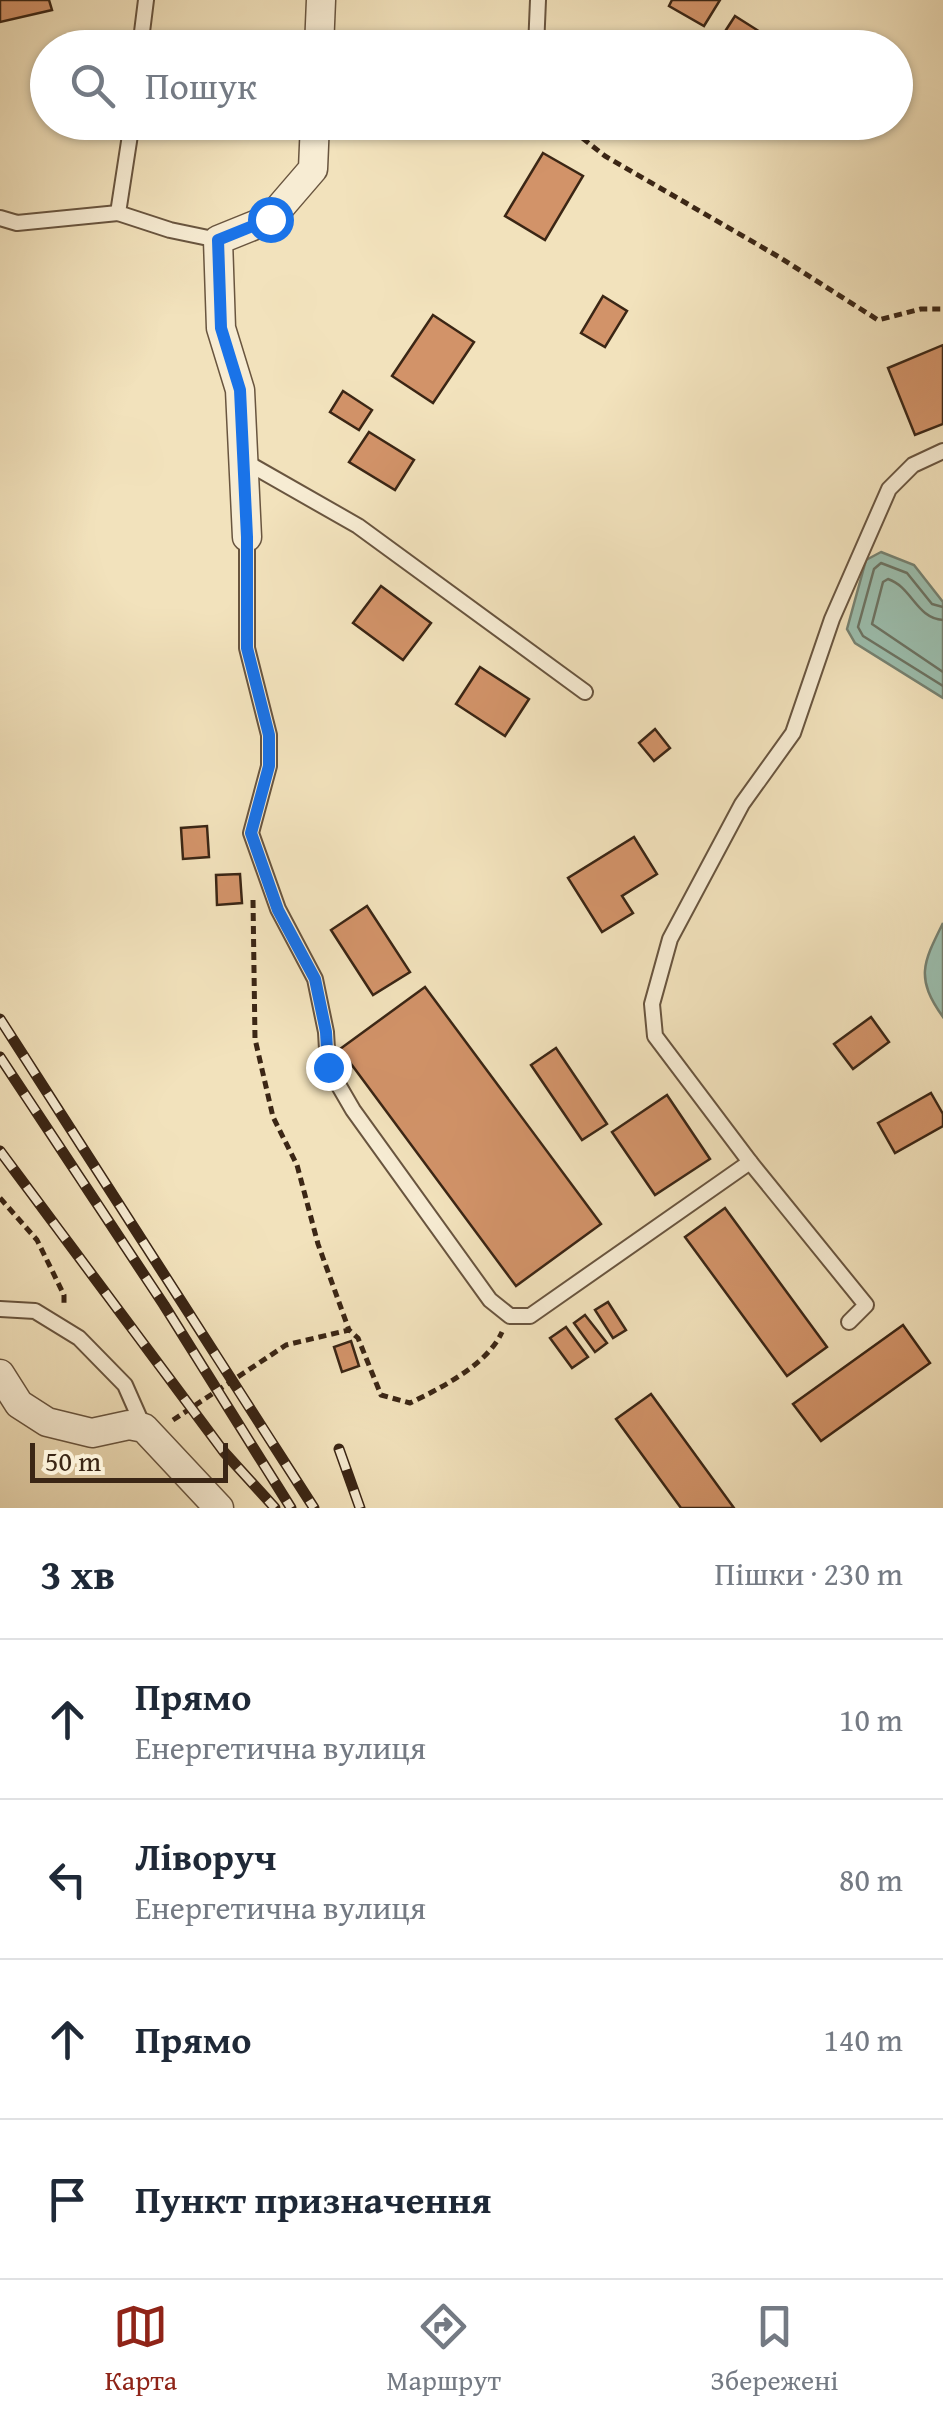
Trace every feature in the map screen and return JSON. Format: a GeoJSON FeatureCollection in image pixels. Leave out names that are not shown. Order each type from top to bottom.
{"type":"FeatureCollection","features":[{"type":"Feature","properties":{"kind":"street"},"geometry":{"type":"LineString","coordinates":[[320,30],[321,0]]}},
{"type":"Feature","properties":{"kind":"street"},"geometry":{"type":"LineString","coordinates":[[247,537],[240,390],[221,328],[218,240],[270,219],[312,169],[314,140]]}},
{"type":"Feature","properties":{"kind":"street"},"geometry":{"type":"LineString","coordinates":[[0,1374],[20,1404],[47,1422],[92,1433],[129,1425],[147,1432],[219,1508]]}},
{"type":"Feature","properties":{"kind":"lane"},"geometry":{"type":"LineString","coordinates":[[142,30],[146,0]]}},
{"type":"Feature","properties":{"kind":"lane"},"geometry":{"type":"LineString","coordinates":[[537,30],[538,0]]}},
{"type":"Feature","properties":{"kind":"lane"},"geometry":{"type":"LineString","coordinates":[[118,213],[129,140]]}},
{"type":"Feature","properties":{"kind":"lane"},"geometry":{"type":"LineString","coordinates":[[0,218],[16,223],[118,213],[218,240]]}},
{"type":"Feature","properties":{"kind":"lane"},"geometry":{"type":"LineString","coordinates":[[850,1322],[866,1305],[750,1162],[655,1036],[652,1004],[670,938],[742,804],[793,733],[832,619],[889,489],[913,465],[943,451]]}},
{"type":"Feature","properties":{"kind":"lane"},"geometry":{"type":"LineString","coordinates":[[244,461],[358,526],[585,692]]}},
{"type":"Feature","properties":{"kind":"lane"},"geometry":{"type":"LineString","coordinates":[[247,537],[247,648],[269,735],[269,766],[251,833],[278,910],[315,979],[326,1032],[328,1067],[353,1110],[490,1300],[510,1316],[530,1316],[750,1162]]}},
{"type":"Feature","properties":{"kind":"lane"},"geometry":{"type":"LineString","coordinates":[[0,1309],[34,1311],[79,1338],[125,1385],[147,1432]]}},
{"type":"Feature","properties":{"kind":"path"},"geometry":{"type":"LineString","coordinates":[[585,140],[878,320],[921,309],[943,309]]}},
{"type":"Feature","properties":{"kind":"path"},"geometry":{"type":"LineString","coordinates":[[262,863],[251,909],[254,1039],[273,1117],[297,1165],[318,1244],[349,1330],[358,1338],[380,1395],[410,1403],[434,1392],[495,1348],[510,1316]]}},
{"type":"Feature","properties":{"kind":"path"},"geometry":{"type":"LineString","coordinates":[[0,1198],[37,1240],[64,1295],[65,1330]]}},
{"type":"Feature","properties":{"kind":"path"},"geometry":{"type":"LineString","coordinates":[[147,1432],[286,1345],[349,1330]]}},
{"type":"Feature","properties":{"kind":"water"},"geometry":{"type":"Polygon","coordinates":[[[881,552],[914,565],[943,602],[943,698],[855,643],[847,629],[866,560],[881,552]]]}},
{"type":"Feature","properties":{"kind":"water"},"geometry":{"type":"Polygon","coordinates":[[[943,923],[943,1017],[928,991],[925,970],[943,923]]]}},
{"type":"Feature","properties":{"kind":"building"},"geometry":{"type":"Polygon","coordinates":[[[0,0],[49,0],[52,10],[0,22],[0,0]]]}},
{"type":"Feature","properties":{"kind":"building"},"geometry":{"type":"Polygon","coordinates":[[[672,0],[720,0],[704,26],[669,6],[672,0]]]}},
{"type":"Feature","properties":{"kind":"building"},"geometry":{"type":"Polygon","coordinates":[[[735,16],[757,30],[726,30],[735,16]]]}},
{"type":"Feature","properties":{"kind":"building"},"geometry":{"type":"Polygon","coordinates":[[[543,153],[583,176],[545,240],[505,216],[543,153]]]}},
{"type":"Feature","properties":{"kind":"building"},"geometry":{"type":"Polygon","coordinates":[[[603,296],[627,311],[605,347],[581,333],[603,296]]]}},
{"type":"Feature","properties":{"kind":"building"},"geometry":{"type":"Polygon","coordinates":[[[433,315],[474,342],[433,403],[392,376],[433,315]]]}},
{"type":"Feature","properties":{"kind":"building"},"geometry":{"type":"Polygon","coordinates":[[[943,345],[943,424],[915,435],[888,368],[943,345]]]}},
{"type":"Feature","properties":{"kind":"building"},"geometry":{"type":"Polygon","coordinates":[[[343,391],[372,410],[359,430],[330,412],[343,391]]]}},
{"type":"Feature","properties":{"kind":"building"},"geometry":{"type":"Polygon","coordinates":[[[369,432],[414,460],[395,490],[349,462],[369,432]]]}},
{"type":"Feature","properties":{"kind":"building"},"geometry":{"type":"Polygon","coordinates":[[[381,586],[431,623],[403,660],[353,623],[381,586]]]}},
{"type":"Feature","properties":{"kind":"building"},"geometry":{"type":"Polygon","coordinates":[[[480,667],[529,699],[505,736],[456,704],[480,667]]]}},
{"type":"Feature","properties":{"kind":"building"},"geometry":{"type":"Polygon","coordinates":[[[655,729],[670,748],[654,761],[639,743],[655,729]]]}},
{"type":"Feature","properties":{"kind":"building"},"geometry":{"type":"Polygon","coordinates":[[[207,826],[209,857],[183,859],[181,828],[207,826]]]}},
{"type":"Feature","properties":{"kind":"building"},"geometry":{"type":"Polygon","coordinates":[[[634,837],[657,874],[622,896],[633,913],[602,932],[568,878],[634,837]]]}},
{"type":"Feature","properties":{"kind":"building"},"geometry":{"type":"Polygon","coordinates":[[[240,874],[242,903],[217,905],[216,875],[240,874]]]}},
{"type":"Feature","properties":{"kind":"building"},"geometry":{"type":"Polygon","coordinates":[[[367,906],[410,972],[373,995],[331,930],[367,906]]]}},
{"type":"Feature","properties":{"kind":"building"},"geometry":{"type":"Polygon","coordinates":[[[425,987],[601,1224],[516,1286],[340,1049],[425,987]]]}},
{"type":"Feature","properties":{"kind":"building"},"geometry":{"type":"Polygon","coordinates":[[[871,1017],[889,1042],[853,1069],[834,1044],[871,1017]]]}},
{"type":"Feature","properties":{"kind":"building"},"geometry":{"type":"Polygon","coordinates":[[[556,1048],[607,1124],[582,1140],[531,1065],[556,1048]]]}},
{"type":"Feature","properties":{"kind":"building"},"geometry":{"type":"Polygon","coordinates":[[[931,1093],[943,1114],[943,1126],[895,1153],[878,1123],[931,1093]]]}},
{"type":"Feature","properties":{"kind":"building"},"geometry":{"type":"Polygon","coordinates":[[[667,1095],[710,1159],[655,1195],[612,1132],[667,1095]]]}},
{"type":"Feature","properties":{"kind":"building"},"geometry":{"type":"Polygon","coordinates":[[[725,1208],[827,1347],[787,1376],[685,1237],[725,1208]]]}},
{"type":"Feature","properties":{"kind":"building"},"geometry":{"type":"Polygon","coordinates":[[[608,1302],[626,1330],[613,1338],[595,1310],[608,1302]]]}},
{"type":"Feature","properties":{"kind":"building"},"geometry":{"type":"Polygon","coordinates":[[[585,1315],[607,1343],[595,1352],[574,1323],[585,1315]]]}},
{"type":"Feature","properties":{"kind":"building"},"geometry":{"type":"Polygon","coordinates":[[[903,1325],[930,1363],[821,1441],[793,1404],[903,1325]]]}},
{"type":"Feature","properties":{"kind":"building"},"geometry":{"type":"Polygon","coordinates":[[[566,1327],[588,1357],[572,1368],[550,1338],[566,1327]]]}},
{"type":"Feature","properties":{"kind":"building"},"geometry":{"type":"Polygon","coordinates":[[[351,1341],[359,1366],[342,1372],[334,1347],[351,1341]]]}},
{"type":"Feature","properties":{"kind":"building"},"geometry":{"type":"Polygon","coordinates":[[[651,1394],[734,1508],[681,1508],[616,1419],[651,1394]]]}},
{"type":"Feature","properties":{"kind":"railway"},"geometry":{"type":"LineString","coordinates":[[0,1019],[314,1508]]}},
{"type":"Feature","properties":{"kind":"railway"},"geometry":{"type":"LineString","coordinates":[[0,1057],[164,1305],[291,1508]]}},
{"type":"Feature","properties":{"kind":"railway"},"geometry":{"type":"LineString","coordinates":[[0,1151],[224,1452],[275,1508]]}},
{"type":"Feature","properties":{"kind":"railway"},"geometry":{"type":"LineString","coordinates":[[339,1449],[360,1508]]}},
{"type":"Feature","properties":{"kind":"route"},"geometry":{"type":"LineString","coordinates":[[270,219],[218,240],[221,328],[240,390],[247,537],[247,648],[269,735],[269,766],[251,833],[278,910],[315,979],[326,1032],[328,1067]]}}]}
